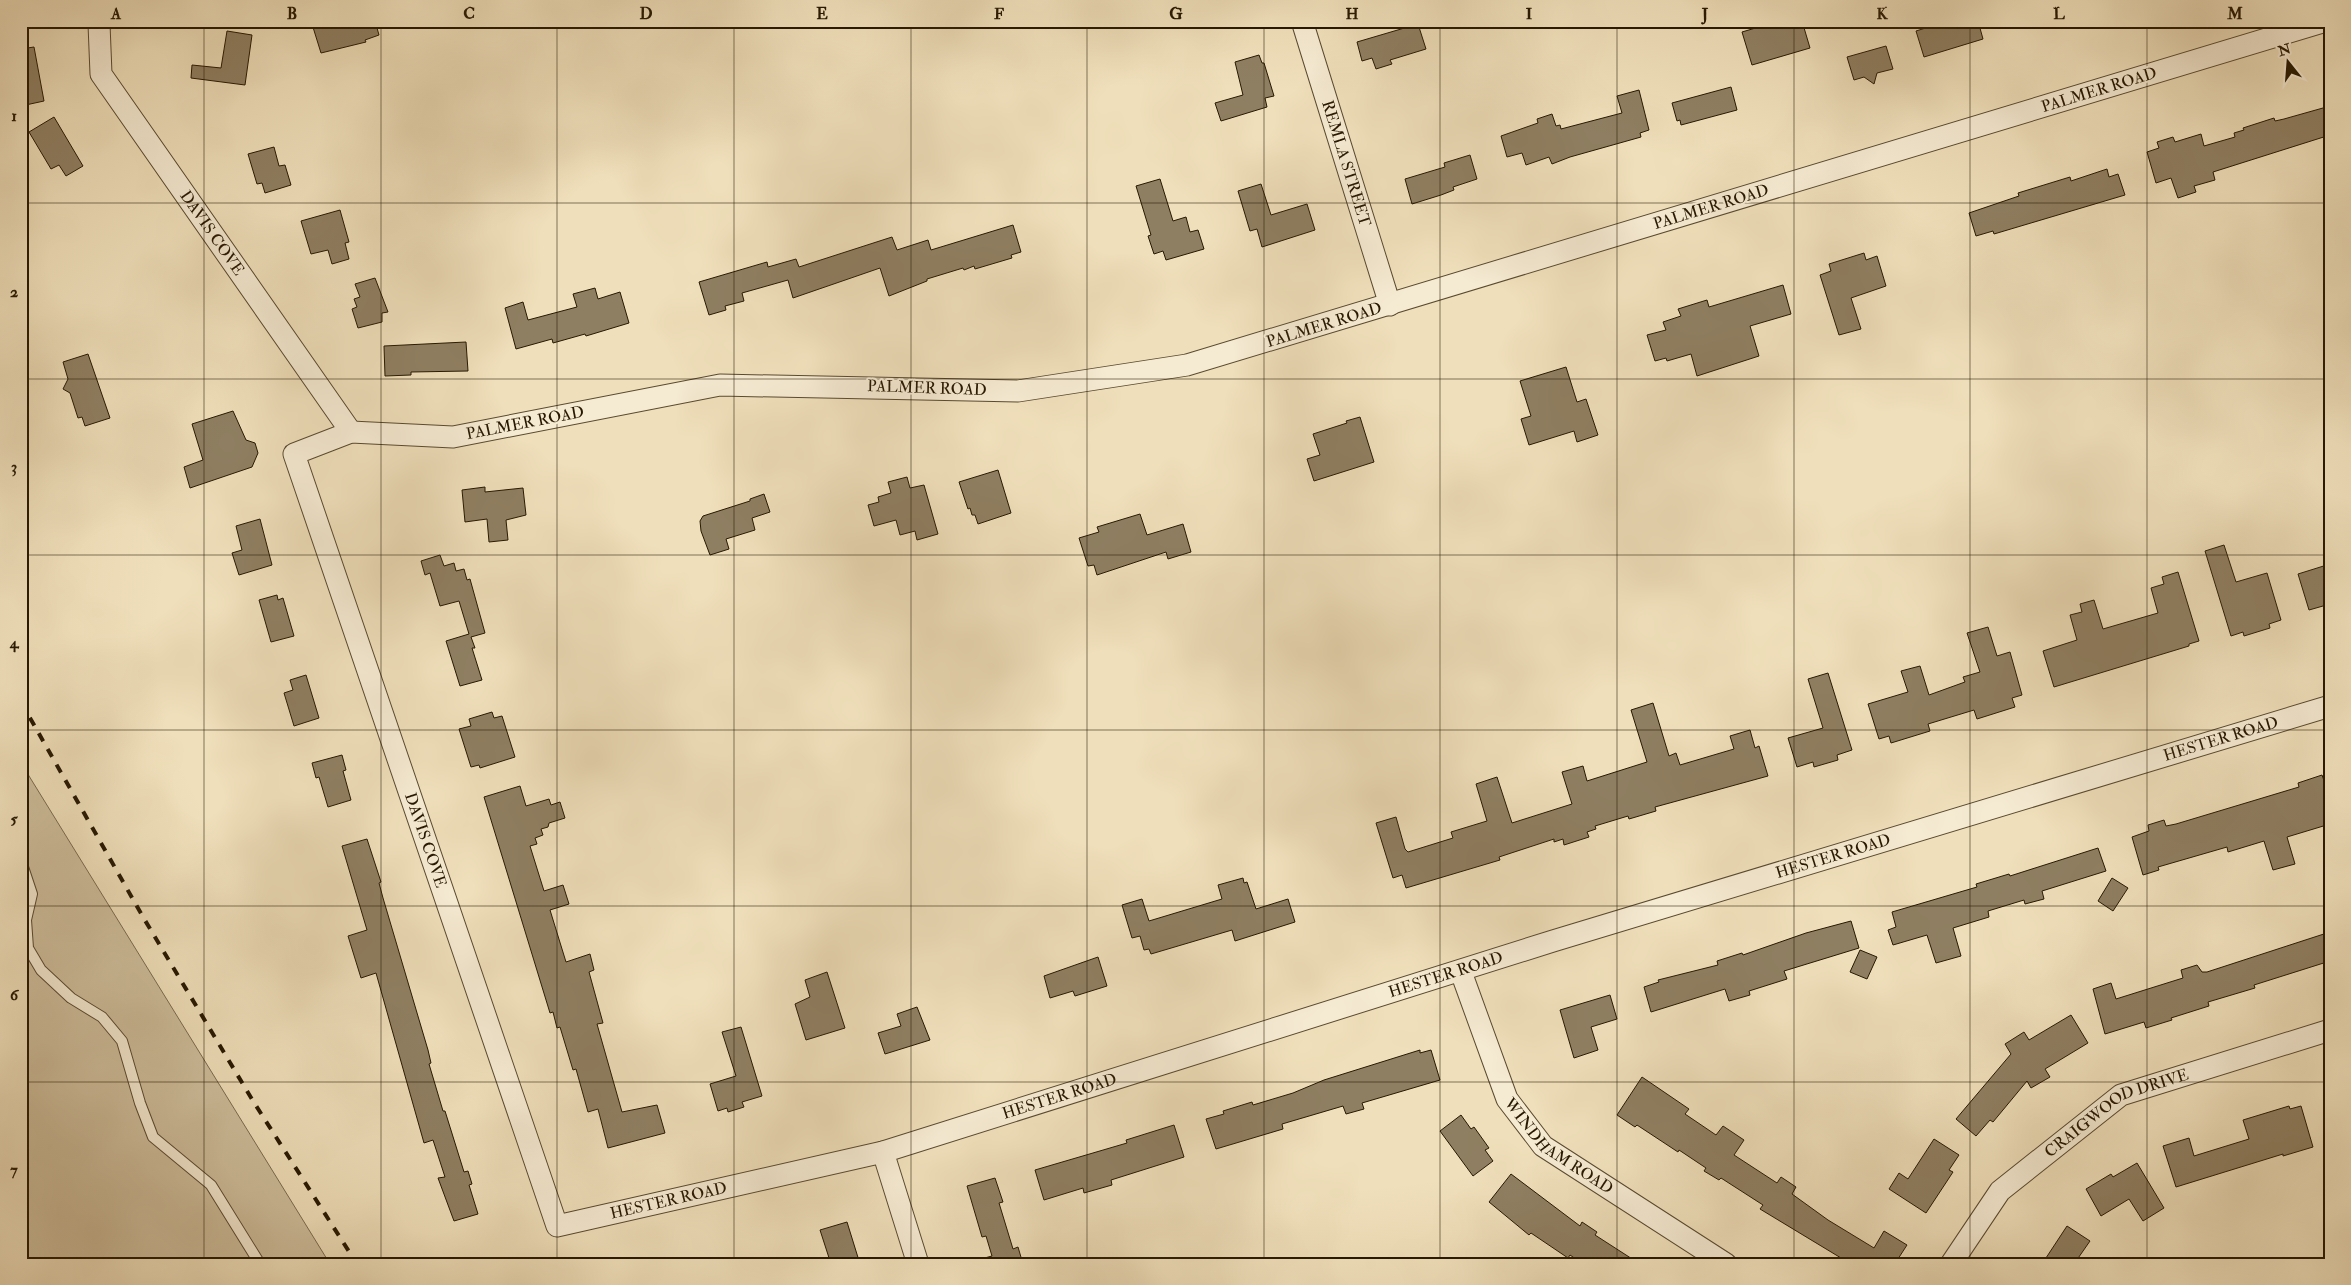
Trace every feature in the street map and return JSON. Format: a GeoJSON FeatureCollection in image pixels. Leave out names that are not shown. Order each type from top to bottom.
{"type":"FeatureCollection","features":[{"type":"Feature","properties":{"kind":"street","name":"REMLA STREET"},"geometry":{"type":"LineString","coordinates":[[1302,21],[1390,305]]}},
{"type":"Feature","properties":{"kind":"street","name":"PALMER ROAD"},"geometry":{"type":"LineString","coordinates":[[294,454],[351,432],[453,437],[720,384],[1018,391],[1187,365],[2326,21]]}},
{"type":"Feature","properties":{"kind":"street","name":"DAVIS COVE"},"geometry":{"type":"LineString","coordinates":[[101,23],[101,74],[351,432]]}},
{"type":"Feature","properties":{"kind":"street","name":"DAVIS COVE"},"geometry":{"type":"LineString","coordinates":[[294,454],[557,1226]]}},
{"type":"Feature","properties":{"kind":"street","name":"HESTER ROAD"},"geometry":{"type":"LineString","coordinates":[[557,1226],[882,1152],[1553,942],[2330,706]]}},
{"type":"Feature","properties":{"kind":"street","name":"WINDHAM ROAD"},"geometry":{"type":"LineString","coordinates":[[1461,972],[1507,1099],[1543,1146],[1726,1264]]}},
{"type":"Feature","properties":{"kind":"street","name":"CRAIGWOOD DRIVE"},"geometry":{"type":"LineString","coordinates":[[1951,1264],[2000,1191],[2121,1095],[2330,1030]]}},
{"type":"Feature","properties":{"kind":"street"},"geometry":{"type":"LineString","coordinates":[[882,1152],[918,1264]]}},
{"type":"Feature","properties":{"kind":"lane"},"geometry":{"type":"LineString","coordinates":[[21,861],[32,894],[26,920],[28,948],[41,970],[71,998],[102,1017],[122,1041],[140,1104],[153,1137],[211,1185],[260,1264]]}},
{"type":"Feature","properties":{"kind":"shaded area"},"geometry":{"type":"Polygon","coordinates":[[[21,763],[330,1264],[21,1264],[21,763]]]}},
{"type":"Feature","properties":{"kind":"building"},"geometry":{"type":"Polygon","coordinates":[[[321,21],[375,21],[379,35],[365,40],[366,42],[321,53],[312,24],[321,21]]]}},
{"type":"Feature","properties":{"kind":"building"},"geometry":{"type":"Polygon","coordinates":[[[1779,21],[1802,21],[1810,48],[1752,65],[1742,32],[1779,21]]]}},
{"type":"Feature","properties":{"kind":"building"},"geometry":{"type":"Polygon","coordinates":[[[1948,21],[1978,21],[1983,39],[1924,57],[1916,31],[1948,21]]]}},
{"type":"Feature","properties":{"kind":"building"},"geometry":{"type":"Polygon","coordinates":[[[1418,24],[1426,49],[1390,60],[1392,64],[1376,69],[1372,58],[1362,61],[1357,42],[1418,24]]]}},
{"type":"Feature","properties":{"kind":"building"},"geometry":{"type":"Polygon","coordinates":[[[227,31],[252,35],[245,85],[191,78],[192,65],[221,68],[227,31]]]}},
{"type":"Feature","properties":{"kind":"building"},"geometry":{"type":"Polygon","coordinates":[[[1886,46],[1893,69],[1877,73],[1874,84],[1864,77],[1854,80],[1847,57],[1886,46]]]}},
{"type":"Feature","properties":{"kind":"building"},"geometry":{"type":"Polygon","coordinates":[[[34,47],[44,101],[21,106],[21,49],[34,47]]]}},
{"type":"Feature","properties":{"kind":"building"},"geometry":{"type":"Polygon","coordinates":[[[1259,55],[1262,63],[1264,63],[1274,96],[1265,98],[1267,107],[1221,121],[1215,103],[1243,95],[1235,62],[1259,55]]]}},
{"type":"Feature","properties":{"kind":"building"},"geometry":{"type":"Polygon","coordinates":[[[1731,87],[1737,110],[1681,125],[1680,120],[1677,121],[1672,103],[1731,87]]]}},
{"type":"Feature","properties":{"kind":"building"},"geometry":{"type":"Polygon","coordinates":[[[1639,90],[1649,130],[1640,133],[1641,137],[1552,164],[1549,157],[1526,165],[1522,153],[1507,157],[1501,136],[1538,123],[1537,119],[1552,114],[1556,126],[1560,125],[1561,129],[1622,113],[1617,96],[1639,90]]]}},
{"type":"Feature","properties":{"kind":"building"},"geometry":{"type":"Polygon","coordinates":[[[2330,106],[2330,135],[2213,172],[2215,180],[2194,186],[2196,192],[2178,198],[2171,178],[2156,183],[2147,152],[2159,148],[2157,142],[2173,137],[2175,142],[2201,134],[2204,146],[2235,137],[2234,133],[2244,130],[2243,128],[2274,118],[2275,121],[2330,106]]]}},
{"type":"Feature","properties":{"kind":"building"},"geometry":{"type":"Polygon","coordinates":[[[54,117],[83,166],[66,176],[59,165],[51,169],[29,132],[54,117]]]}},
{"type":"Feature","properties":{"kind":"building"},"geometry":{"type":"Polygon","coordinates":[[[274,147],[279,166],[285,165],[291,185],[265,193],[262,183],[257,184],[248,154],[274,147]]]}},
{"type":"Feature","properties":{"kind":"building"},"geometry":{"type":"Polygon","coordinates":[[[1470,155],[1477,179],[1453,187],[1454,190],[1441,195],[1412,204],[1405,179],[1445,167],[1444,163],[1470,155]]]}},
{"type":"Feature","properties":{"kind":"building"},"geometry":{"type":"Polygon","coordinates":[[[2107,169],[2109,177],[2118,174],[2125,195],[1994,234],[1993,231],[1976,236],[1969,213],[2019,196],[2018,193],[2070,177],[2071,181],[2107,169]]]}},
{"type":"Feature","properties":{"kind":"building"},"geometry":{"type":"Polygon","coordinates":[[[1160,179],[1173,221],[1186,217],[1190,232],[1198,230],[1204,249],[1166,260],[1163,251],[1154,254],[1148,236],[1151,235],[1136,186],[1160,179]]]}},
{"type":"Feature","properties":{"kind":"building"},"geometry":{"type":"Polygon","coordinates":[[[1261,184],[1271,215],[1307,204],[1315,230],[1262,247],[1257,229],[1250,231],[1238,191],[1261,184]]]}},
{"type":"Feature","properties":{"kind":"building"},"geometry":{"type":"Polygon","coordinates":[[[340,210],[349,242],[345,243],[349,259],[332,264],[328,250],[311,254],[301,221],[340,210]]]}},
{"type":"Feature","properties":{"kind":"building"},"geometry":{"type":"Polygon","coordinates":[[[1013,225],[1021,252],[1011,255],[1012,258],[975,269],[974,266],[964,270],[963,268],[927,279],[927,281],[889,296],[880,268],[793,298],[788,280],[742,293],[744,301],[725,306],[726,310],[709,315],[699,282],[767,262],[768,267],[796,259],[799,267],[892,237],[897,250],[928,240],[931,250],[1013,225]]]}},
{"type":"Feature","properties":{"kind":"building"},"geometry":{"type":"Polygon","coordinates":[[[1864,253],[1866,260],[1877,256],[1886,286],[1851,298],[1861,329],[1839,335],[1820,275],[1831,271],[1829,264],[1864,253]]]}},
{"type":"Feature","properties":{"kind":"building"},"geometry":{"type":"Polygon","coordinates":[[[375,278],[388,312],[382,313],[382,322],[358,328],[352,309],[357,307],[354,299],[360,297],[355,284],[375,278]]]}},
{"type":"Feature","properties":{"kind":"building"},"geometry":{"type":"Polygon","coordinates":[[[1783,285],[1791,314],[1750,326],[1759,356],[1697,376],[1691,354],[1667,361],[1666,358],[1655,361],[1647,335],[1666,330],[1663,322],[1681,316],[1678,309],[1707,300],[1709,307],[1783,285]]]}},
{"type":"Feature","properties":{"kind":"building"},"geometry":{"type":"Polygon","coordinates":[[[595,288],[598,299],[620,292],[629,323],[586,336],[585,334],[553,343],[552,339],[516,349],[505,308],[523,302],[528,320],[577,307],[573,294],[595,288]]]}},
{"type":"Feature","properties":{"kind":"building"},"geometry":{"type":"Polygon","coordinates":[[[466,342],[468,371],[411,372],[411,375],[385,376],[384,346],[466,342]]]}},
{"type":"Feature","properties":{"kind":"building"},"geometry":{"type":"Polygon","coordinates":[[[88,354],[110,418],[85,426],[82,417],[78,418],[70,393],[63,389],[68,379],[63,362],[88,354]]]}},
{"type":"Feature","properties":{"kind":"building"},"geometry":{"type":"Polygon","coordinates":[[[1566,367],[1577,402],[1586,399],[1598,435],[1577,442],[1574,431],[1529,445],[1521,419],[1531,416],[1520,381],[1566,367]]]}},
{"type":"Feature","properties":{"kind":"building"},"geometry":{"type":"Polygon","coordinates":[[[233,411],[246,440],[255,443],[258,453],[252,467],[190,488],[184,467],[203,460],[192,424],[233,411]]]}},
{"type":"Feature","properties":{"kind":"building"},"geometry":{"type":"Polygon","coordinates":[[[1360,417],[1374,462],[1314,481],[1307,459],[1320,455],[1313,434],[1360,417]]]}},
{"type":"Feature","properties":{"kind":"building"},"geometry":{"type":"Polygon","coordinates":[[[998,470],[1011,513],[978,524],[975,515],[972,515],[970,508],[968,509],[959,482],[998,470]]]}},
{"type":"Feature","properties":{"kind":"building"},"geometry":{"type":"Polygon","coordinates":[[[907,477],[910,488],[924,485],[938,534],[917,540],[915,531],[900,535],[896,520],[874,526],[868,505],[879,502],[878,497],[891,493],[888,482],[907,477]]]}},
{"type":"Feature","properties":{"kind":"building"},"geometry":{"type":"Polygon","coordinates":[[[485,487],[485,492],[523,488],[526,515],[506,520],[508,540],[489,542],[487,519],[465,522],[462,490],[485,487]]]}},
{"type":"Feature","properties":{"kind":"building"},"geometry":{"type":"Polygon","coordinates":[[[764,494],[770,512],[752,518],[755,530],[726,539],[729,549],[710,555],[701,531],[700,521],[703,516],[750,501],[750,499],[764,494]]]}},
{"type":"Feature","properties":{"kind":"building"},"geometry":{"type":"Polygon","coordinates":[[[1140,514],[1147,535],[1183,524],[1191,552],[1168,559],[1166,552],[1097,575],[1094,565],[1088,566],[1079,538],[1099,532],[1097,527],[1140,514]]]}},
{"type":"Feature","properties":{"kind":"building"},"geometry":{"type":"Polygon","coordinates":[[[260,519],[272,565],[239,575],[232,553],[242,550],[236,526],[260,519]]]}},
{"type":"Feature","properties":{"kind":"building"},"geometry":{"type":"Polygon","coordinates":[[[2224,545],[2236,582],[2267,573],[2281,620],[2269,624],[2270,628],[2244,636],[2243,632],[2231,636],[2205,551],[2224,545]]]}},
{"type":"Feature","properties":{"kind":"building"},"geometry":{"type":"Polygon","coordinates":[[[440,555],[444,566],[454,563],[456,571],[464,569],[467,580],[470,579],[485,633],[471,637],[475,648],[472,648],[482,680],[460,686],[446,641],[469,634],[459,601],[440,606],[430,573],[425,575],[421,561],[440,555]]]}},
{"type":"Feature","properties":{"kind":"building"},"geometry":{"type":"Polygon","coordinates":[[[2330,564],[2330,604],[2309,610],[2298,574],[2330,564]]]}},
{"type":"Feature","properties":{"kind":"building"},"geometry":{"type":"Polygon","coordinates":[[[2178,572],[2199,641],[2189,644],[2189,646],[2054,687],[2043,651],[2077,640],[2070,615],[2082,612],[2080,604],[2094,600],[2103,629],[2158,613],[2151,588],[2164,584],[2162,577],[2178,572]]]}},
{"type":"Feature","properties":{"kind":"building"},"geometry":{"type":"Polygon","coordinates":[[[277,595],[278,600],[283,598],[294,636],[271,642],[259,600],[277,595]]]}},
{"type":"Feature","properties":{"kind":"building"},"geometry":{"type":"Polygon","coordinates":[[[1988,627],[1997,656],[2010,652],[2022,695],[2012,698],[2015,707],[1977,719],[1974,710],[1928,724],[1930,731],[1891,743],[1889,736],[1879,739],[1868,704],[1908,692],[1901,671],[1920,666],[1929,695],[1965,682],[1963,677],[1980,672],[1967,633],[1988,627]]]}},
{"type":"Feature","properties":{"kind":"building"},"geometry":{"type":"Polygon","coordinates":[[[1828,673],[1852,750],[1837,755],[1838,760],[1814,767],[1813,762],[1797,767],[1788,738],[1823,728],[1808,679],[1828,673]]]}},
{"type":"Feature","properties":{"kind":"building"},"geometry":{"type":"Polygon","coordinates":[[[306,675],[319,718],[294,726],[284,693],[293,690],[290,680],[306,675]]]}},
{"type":"Feature","properties":{"kind":"building"},"geometry":{"type":"Polygon","coordinates":[[[1653,703],[1669,756],[1676,753],[1680,765],[1734,749],[1730,736],[1750,730],[1755,748],[1759,746],[1768,776],[1655,807],[1656,811],[1629,819],[1628,816],[1595,826],[1596,829],[1587,832],[1589,837],[1564,845],[1563,839],[1554,842],[1554,839],[1499,857],[1500,860],[1406,888],[1402,875],[1393,878],[1376,823],[1396,817],[1405,849],[1408,852],[1453,838],[1451,832],[1487,821],[1476,784],[1497,777],[1512,823],[1572,804],[1562,772],[1583,766],[1587,781],[1647,762],[1631,710],[1653,703]]]}},
{"type":"Feature","properties":{"kind":"building"},"geometry":{"type":"Polygon","coordinates":[[[492,712],[494,718],[502,716],[515,757],[480,768],[479,765],[471,767],[459,729],[471,726],[469,719],[492,712]]]}},
{"type":"Feature","properties":{"kind":"building"},"geometry":{"type":"Polygon","coordinates":[[[342,755],[346,770],[343,771],[351,800],[328,807],[319,777],[316,778],[312,763],[342,755]]]}},
{"type":"Feature","properties":{"kind":"building"},"geometry":{"type":"Polygon","coordinates":[[[2322,775],[2326,786],[2330,785],[2330,824],[2287,837],[2295,864],[2273,870],[2264,841],[2228,852],[2227,847],[2158,867],[2159,870],[2143,875],[2132,837],[2149,831],[2148,825],[2164,820],[2166,826],[2176,824],[2299,787],[2298,783],[2322,775]]]}},
{"type":"Feature","properties":{"kind":"building"},"geometry":{"type":"Polygon","coordinates":[[[520,786],[526,806],[549,799],[551,805],[560,802],[565,818],[549,823],[548,827],[541,829],[543,835],[535,838],[537,844],[530,846],[544,891],[563,885],[569,904],[550,910],[566,962],[590,954],[594,970],[589,972],[603,1023],[597,1024],[622,1112],[657,1105],[665,1133],[608,1148],[598,1109],[588,1112],[576,1069],[573,1070],[560,1027],[557,1028],[553,1012],[550,1013],[484,797],[520,786]]]}},
{"type":"Feature","properties":{"kind":"building"},"geometry":{"type":"Polygon","coordinates":[[[367,839],[381,882],[379,883],[383,898],[428,1050],[431,1063],[429,1064],[443,1111],[445,1111],[464,1172],[468,1171],[472,1184],[469,1185],[478,1214],[454,1221],[438,1178],[445,1177],[433,1140],[424,1143],[376,973],[361,978],[348,936],[367,930],[342,846],[367,839]]]}},
{"type":"Feature","properties":{"kind":"building"},"geometry":{"type":"Polygon","coordinates":[[[2098,848],[2106,871],[2042,891],[2044,899],[2025,904],[2024,900],[1988,911],[1989,917],[1953,928],[1961,956],[1936,963],[1927,935],[1893,945],[1888,930],[1896,927],[1892,912],[1977,887],[1976,884],[2009,874],[2010,876],[2098,848]]]}},
{"type":"Feature","properties":{"kind":"building"},"geometry":{"type":"Polygon","coordinates":[[[1243,878],[1244,883],[1247,882],[1256,909],[1288,899],[1295,922],[1235,941],[1232,930],[1151,954],[1149,949],[1144,950],[1140,936],[1132,938],[1122,905],[1142,899],[1149,921],[1222,899],[1218,885],[1243,878]]]}},
{"type":"Feature","properties":{"kind":"building"},"geometry":{"type":"Polygon","coordinates":[[[2112,878],[2128,888],[2113,911],[2098,901],[2112,878]]]}},
{"type":"Feature","properties":{"kind":"building"},"geometry":{"type":"Polygon","coordinates":[[[1851,921],[1859,948],[1784,971],[1787,979],[1749,991],[1750,995],[1729,1001],[1725,989],[1651,1012],[1644,987],[1659,982],[1658,980],[1718,965],[1717,961],[1742,953],[1743,955],[1806,933],[1851,921]]]}},
{"type":"Feature","properties":{"kind":"building"},"geometry":{"type":"Polygon","coordinates":[[[2330,932],[2330,961],[2254,985],[2255,988],[2208,1002],[2209,1006],[2171,1018],[2172,1020],[2146,1028],[2144,1022],[2105,1034],[2093,989],[2111,983],[2116,999],[2183,978],[2181,970],[2197,965],[2202,972],[2207,972],[2330,932]]]}},
{"type":"Feature","properties":{"kind":"building"},"geometry":{"type":"Polygon","coordinates":[[[1860,950],[1877,957],[1867,979],[1850,972],[1860,950]]]}},
{"type":"Feature","properties":{"kind":"building"},"geometry":{"type":"Polygon","coordinates":[[[1098,957],[1107,986],[1075,996],[1073,991],[1050,998],[1044,976],[1098,957]]]}},
{"type":"Feature","properties":{"kind":"building"},"geometry":{"type":"Polygon","coordinates":[[[827,972],[845,1028],[806,1040],[795,1004],[810,997],[805,980],[827,972]]]}},
{"type":"Feature","properties":{"kind":"building"},"geometry":{"type":"Polygon","coordinates":[[[1610,995],[1617,1019],[1591,1027],[1598,1050],[1574,1058],[1560,1010],[1610,995]]]}},
{"type":"Feature","properties":{"kind":"building"},"geometry":{"type":"Polygon","coordinates":[[[917,1007],[930,1040],[885,1054],[878,1033],[901,1026],[897,1014],[917,1007]]]}},
{"type":"Feature","properties":{"kind":"building"},"geometry":{"type":"Polygon","coordinates":[[[2071,1015],[2088,1043],[2045,1069],[2050,1077],[2031,1088],[2027,1081],[1993,1122],[1990,1120],[1976,1136],[1956,1119],[2011,1054],[2005,1044],[2024,1032],[2029,1040],[2071,1015]]]}},
{"type":"Feature","properties":{"kind":"building"},"geometry":{"type":"Polygon","coordinates":[[[741,1027],[762,1096],[742,1102],[744,1107],[728,1112],[727,1108],[718,1111],[710,1084],[736,1076],[722,1032],[741,1027]]]}},
{"type":"Feature","properties":{"kind":"building"},"geometry":{"type":"Polygon","coordinates":[[[1420,1050],[1420,1053],[1431,1050],[1440,1080],[1362,1103],[1364,1109],[1346,1114],[1343,1106],[1282,1124],[1283,1129],[1216,1149],[1206,1119],[1224,1114],[1223,1111],[1252,1102],[1253,1105],[1293,1093],[1324,1080],[1420,1050]]]}},
{"type":"Feature","properties":{"kind":"building"},"geometry":{"type":"Polygon","coordinates":[[[1642,1077],[1689,1109],[1685,1114],[1716,1135],[1723,1126],[1744,1140],[1734,1155],[1777,1183],[1781,1177],[1796,1187],[1792,1194],[1828,1220],[1874,1248],[1884,1231],[1907,1245],[1896,1262],[1898,1264],[1836,1264],[1841,1258],[1760,1209],[1763,1205],[1721,1178],[1719,1180],[1704,1171],[1706,1168],[1679,1150],[1678,1152],[1637,1125],[1635,1127],[1617,1115],[1642,1077]]]}},
{"type":"Feature","properties":{"kind":"building"},"geometry":{"type":"Polygon","coordinates":[[[2289,1106],[2290,1109],[2301,1106],[2313,1147],[2283,1156],[2283,1154],[2176,1187],[2163,1146],[2189,1138],[2194,1156],[2249,1139],[2243,1120],[2289,1106]]]}},
{"type":"Feature","properties":{"kind":"building"},"geometry":{"type":"Polygon","coordinates":[[[1461,1115],[1471,1129],[1474,1127],[1489,1148],[1485,1150],[1493,1161],[1473,1176],[1440,1131],[1461,1115]]]}},
{"type":"Feature","properties":{"kind":"building"},"geometry":{"type":"Polygon","coordinates":[[[1174,1125],[1184,1157],[1111,1180],[1112,1185],[1084,1193],[1083,1188],[1044,1200],[1035,1170],[1127,1143],[1126,1140],[1174,1125]]]}},
{"type":"Feature","properties":{"kind":"building"},"geometry":{"type":"Polygon","coordinates":[[[1934,1139],[1959,1155],[1949,1170],[1953,1172],[1926,1213],[1889,1189],[1899,1173],[1908,1179],[1934,1139]]]}},
{"type":"Feature","properties":{"kind":"building"},"geometry":{"type":"Polygon","coordinates":[[[2137,1163],[2164,1208],[2143,1221],[2129,1199],[2101,1216],[2086,1189],[2111,1174],[2113,1177],[2137,1163]]]}},
{"type":"Feature","properties":{"kind":"building"},"geometry":{"type":"Polygon","coordinates":[[[1511,1174],[1580,1226],[1582,1222],[1597,1232],[1595,1235],[1640,1264],[1583,1264],[1570,1255],[1568,1258],[1531,1233],[1529,1235],[1489,1202],[1511,1174]]]}},
{"type":"Feature","properties":{"kind":"building"},"geometry":{"type":"Polygon","coordinates":[[[995,1178],[1003,1202],[999,1203],[1013,1249],[1018,1247],[1023,1264],[978,1264],[977,1260],[992,1256],[986,1236],[982,1237],[967,1186],[995,1178]]]}},
{"type":"Feature","properties":{"kind":"building"},"geometry":{"type":"Polygon","coordinates":[[[847,1222],[860,1264],[831,1264],[820,1230],[847,1222]]]}},
{"type":"Feature","properties":{"kind":"building"},"geometry":{"type":"Polygon","coordinates":[[[2067,1226],[2090,1241],[2074,1264],[2042,1264],[2067,1226]]]}},
{"type":"Feature","properties":{"kind":"railway"},"geometry":{"type":"LineString","coordinates":[[21,702],[143,917],[253,1101],[357,1264]]}}]}
